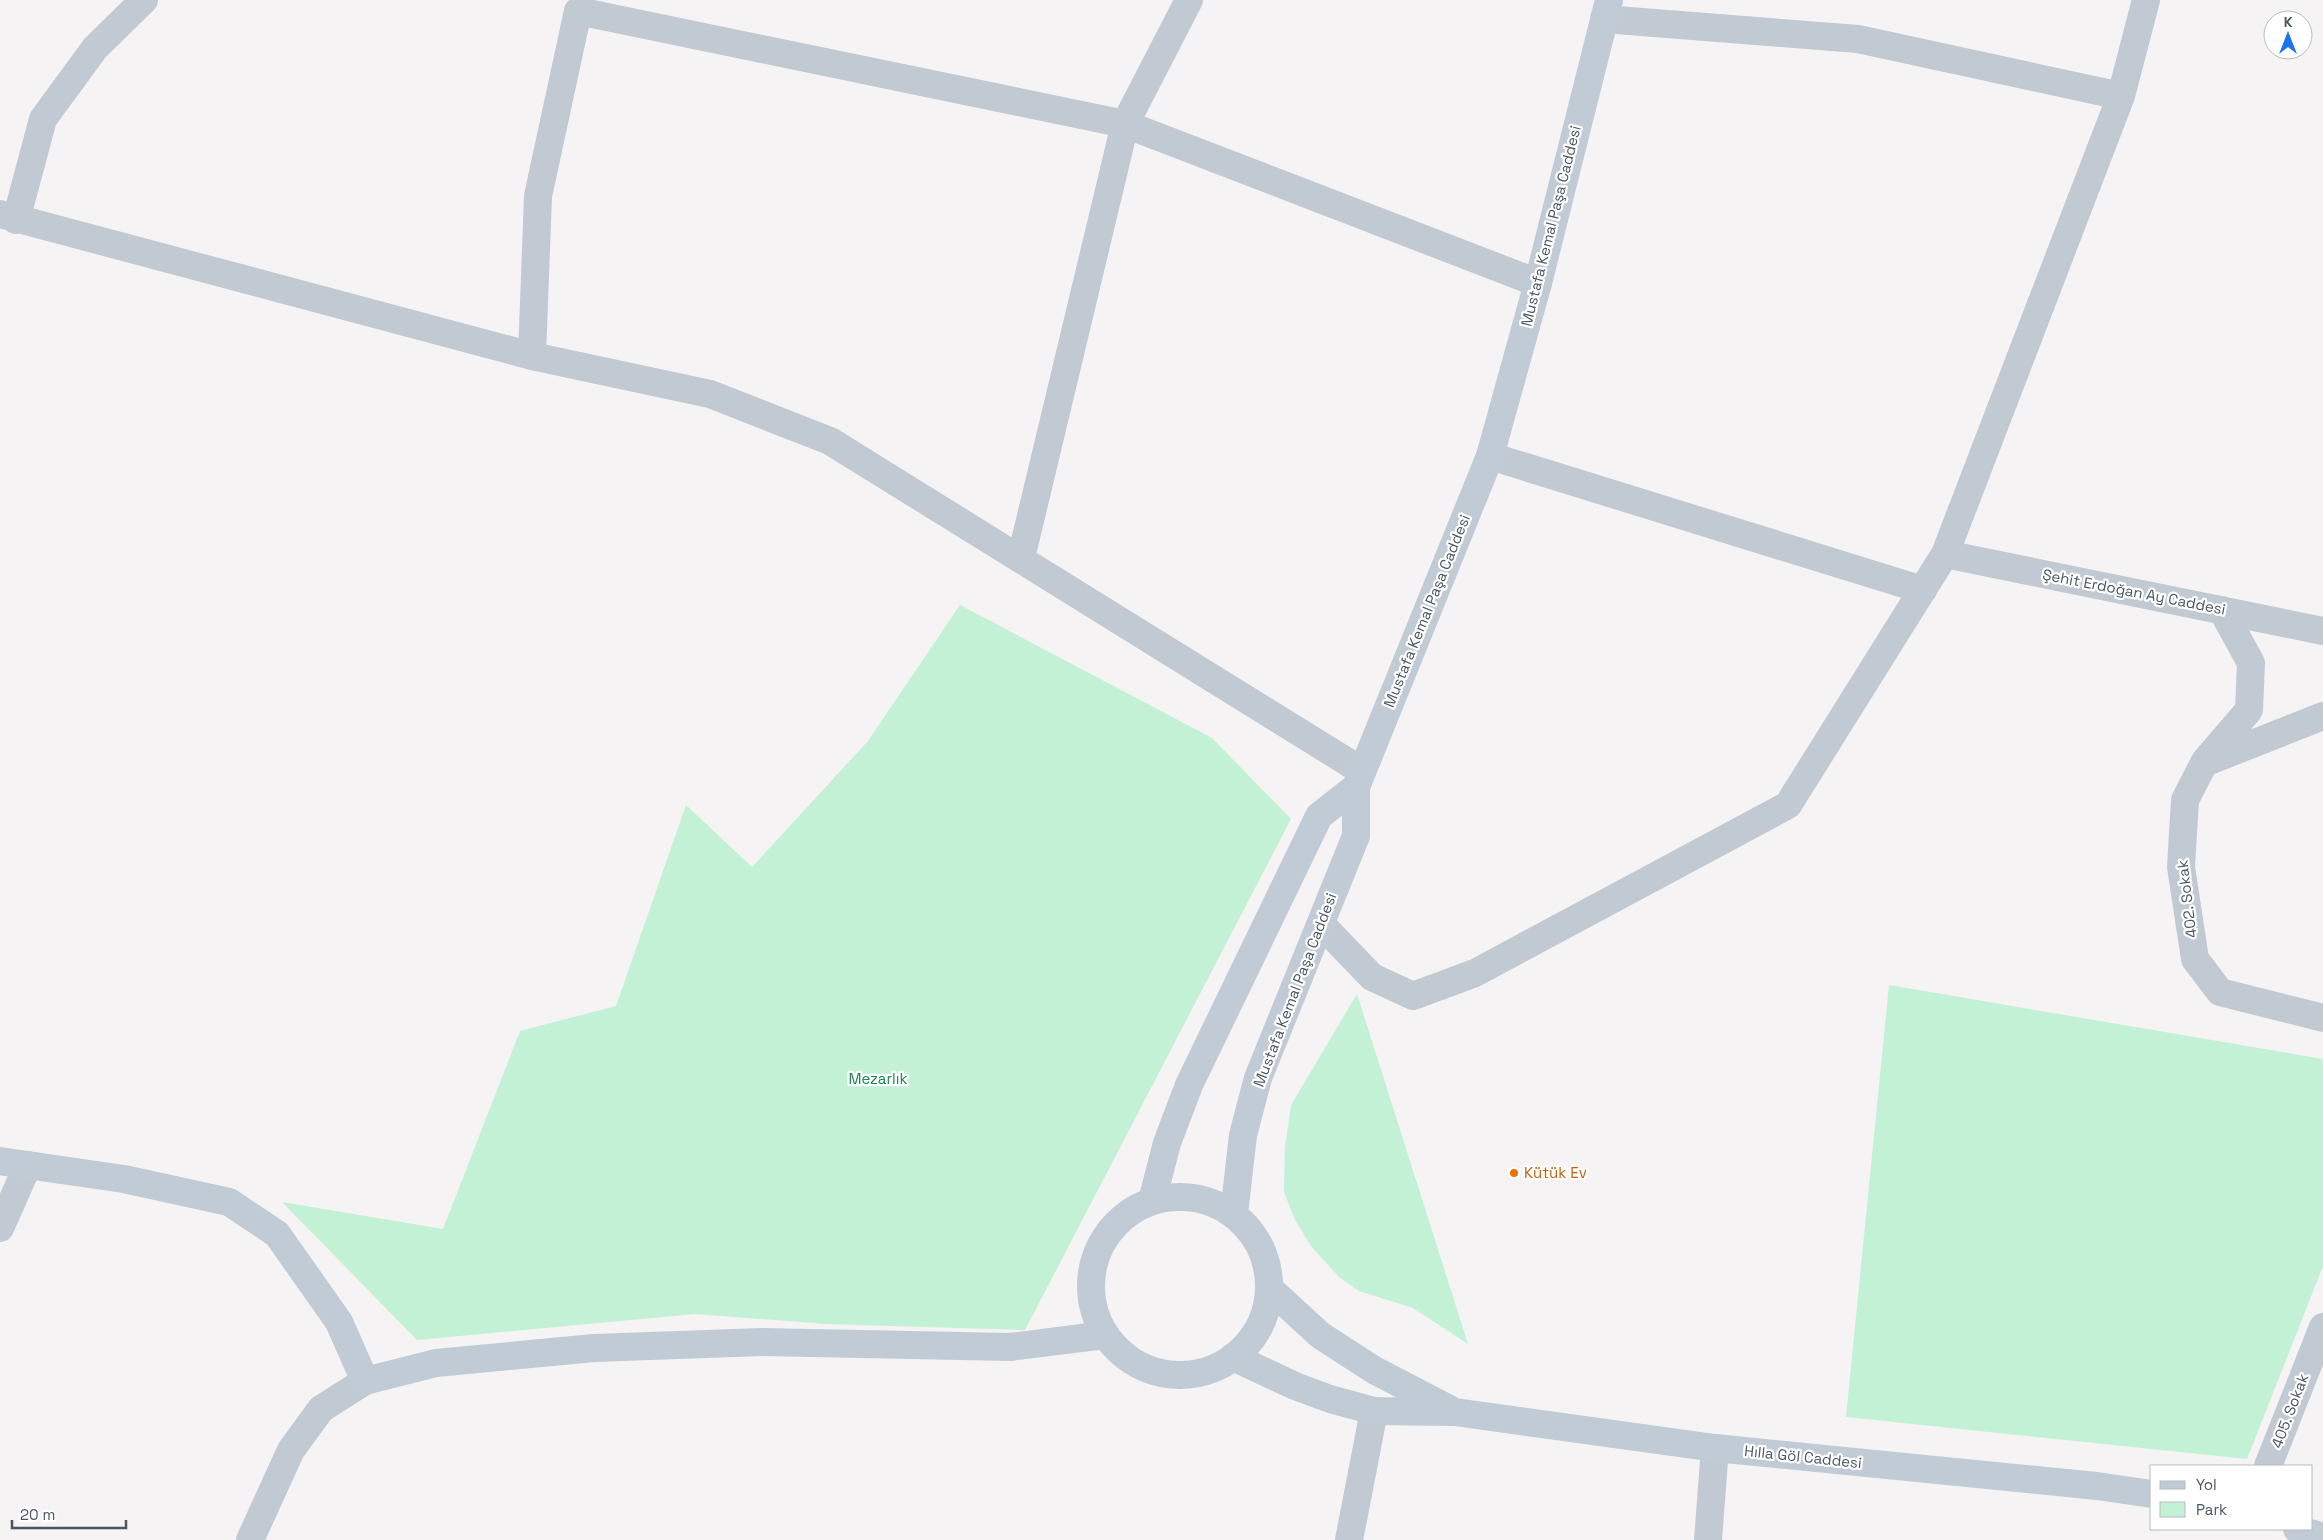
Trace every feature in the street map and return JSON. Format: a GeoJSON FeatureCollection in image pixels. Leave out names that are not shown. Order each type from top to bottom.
{"type":"FeatureCollection","features":[{"type":"Feature","properties":{"kind":"street"},"geometry":{"type":"LineString","coordinates":[[144,0],[95,48],[43,119],[8,217],[532,356],[710,394],[830,441],[1021,558],[1359,779],[1319,816],[1189,1085],[1167,1143],[1152,1201]]}},
{"type":"Feature","properties":{"kind":"street"},"geometry":{"type":"LineString","coordinates":[[1021,558],[1125,124],[1189,0]]}},
{"type":"Feature","properties":{"kind":"street"},"geometry":{"type":"LineString","coordinates":[[1321,924],[1372,977],[1413,996],[1475,973],[1788,805],[1945,554],[2121,96],[2146,0]]}},
{"type":"Feature","properties":{"kind":"street"},"geometry":{"type":"LineString","coordinates":[[532,356],[538,196],[580,6],[1125,124],[1538,283]]}},
{"type":"Feature","properties":{"kind":"street"},"geometry":{"type":"LineString","coordinates":[[1606,10],[1858,39],[2121,96]]}},
{"type":"Feature","properties":{"kind":"street","name":"Mustafa Kemal Paşa Caddesi"},"geometry":{"type":"LineString","coordinates":[[1234,1214],[1244,1135],[1258,1078],[1356,836],[1359,779],[1490,456],[1538,283],[1606,10]]}},
{"type":"Feature","properties":{"kind":"street"},"geometry":{"type":"LineString","coordinates":[[1490,456],[1923,590]]}},
{"type":"Feature","properties":{"kind":"street","name":"Şehit Erdoğan Ay Caddesi"},"geometry":{"type":"LineString","coordinates":[[1945,554],[2323,631]]}},
{"type":"Feature","properties":{"kind":"street","name":"402. Sokak"},"geometry":{"type":"LineString","coordinates":[[2222,610],[2251,664],[2249,710],[2204,763],[2186,800],[2180,867],[2195,959],[2220,992],[2323,1018]]}},
{"type":"Feature","properties":{"kind":"street"},"geometry":{"type":"LineString","coordinates":[[2204,763],[2323,716]]}},
{"type":"Feature","properties":{"kind":"street"},"geometry":{"type":"LineString","coordinates":[[0,1161],[124,1179],[229,1202],[277,1234],[339,1322],[365,1382]]}},
{"type":"Feature","properties":{"kind":"street"},"geometry":{"type":"LineString","coordinates":[[0,1228],[28,1165]]}},
{"type":"Feature","properties":{"kind":"street"},"geometry":{"type":"LineString","coordinates":[[1173,1196],[1215,1203],[1234,1214],[1254,1235],[1266,1261],[1270,1289],[1264,1315],[1252,1338],[1233,1358],[1207,1371],[1179,1375],[1150,1370],[1125,1356],[1105,1335],[1094,1311],[1090,1284],[1095,1256],[1108,1232],[1127,1214],[1152,1201],[1173,1196]]}},
{"type":"Feature","properties":{"kind":"street"},"geometry":{"type":"LineString","coordinates":[[1270,1289],[1320,1335],[1374,1370],[1455,1412]]}},
{"type":"Feature","properties":{"kind":"street","name":"405. Sokak"},"geometry":{"type":"LineString","coordinates":[[2268,1465],[2323,1327]]}},
{"type":"Feature","properties":{"kind":"street"},"geometry":{"type":"LineString","coordinates":[[250,1540],[291,1450],[321,1409],[365,1382],[436,1363],[594,1348],[762,1342],[1010,1347],[1105,1335]]}},
{"type":"Feature","properties":{"kind":"street"},"geometry":{"type":"LineString","coordinates":[[1233,1358],[1321,1396],[1374,1410],[1455,1412]]}},
{"type":"Feature","properties":{"kind":"street"},"geometry":{"type":"LineString","coordinates":[[1348,1540],[1374,1410]]}},
{"type":"Feature","properties":{"kind":"street","name":"Hılla Göl Caddesi"},"geometry":{"type":"LineString","coordinates":[[1455,1412],[1716,1448],[2097,1486],[2150,1494]]}},
{"type":"Feature","properties":{"kind":"street"},"geometry":{"type":"LineString","coordinates":[[1708,1540],[1716,1448]]}},
{"type":"Feature","properties":{"kind":"street"},"geometry":{"type":"LineString","coordinates":[[2300,1530],[2323,1537]]}},
{"type":"Feature","properties":{"kind":"green space","name":"Mezarlık"},"geometry":{"type":"Polygon","coordinates":[[[960,605],[1212,738],[1291,819],[1025,1330],[826,1324],[695,1314],[417,1340],[282,1202],[443,1229],[520,1031],[616,1006],[686,805],[752,867],[868,741],[960,605]]]}},
{"type":"Feature","properties":{"kind":"green space"},"geometry":{"type":"Polygon","coordinates":[[[1889,985],[2323,1059],[2323,1266],[2247,1459],[1846,1417],[1889,985]]]}},
{"type":"Feature","properties":{"kind":"green space"},"geometry":{"type":"Polygon","coordinates":[[[1357,994],[1468,1344],[1413,1308],[1359,1291],[1339,1277],[1311,1246],[1295,1220],[1284,1192],[1285,1147],[1291,1105],[1357,994]]]}},
{"type":"Feature","properties":{"kind":"place","name":"Kütük Ev"},"geometry":{"type":"Point","coordinates":[1514,1173]}}]}
